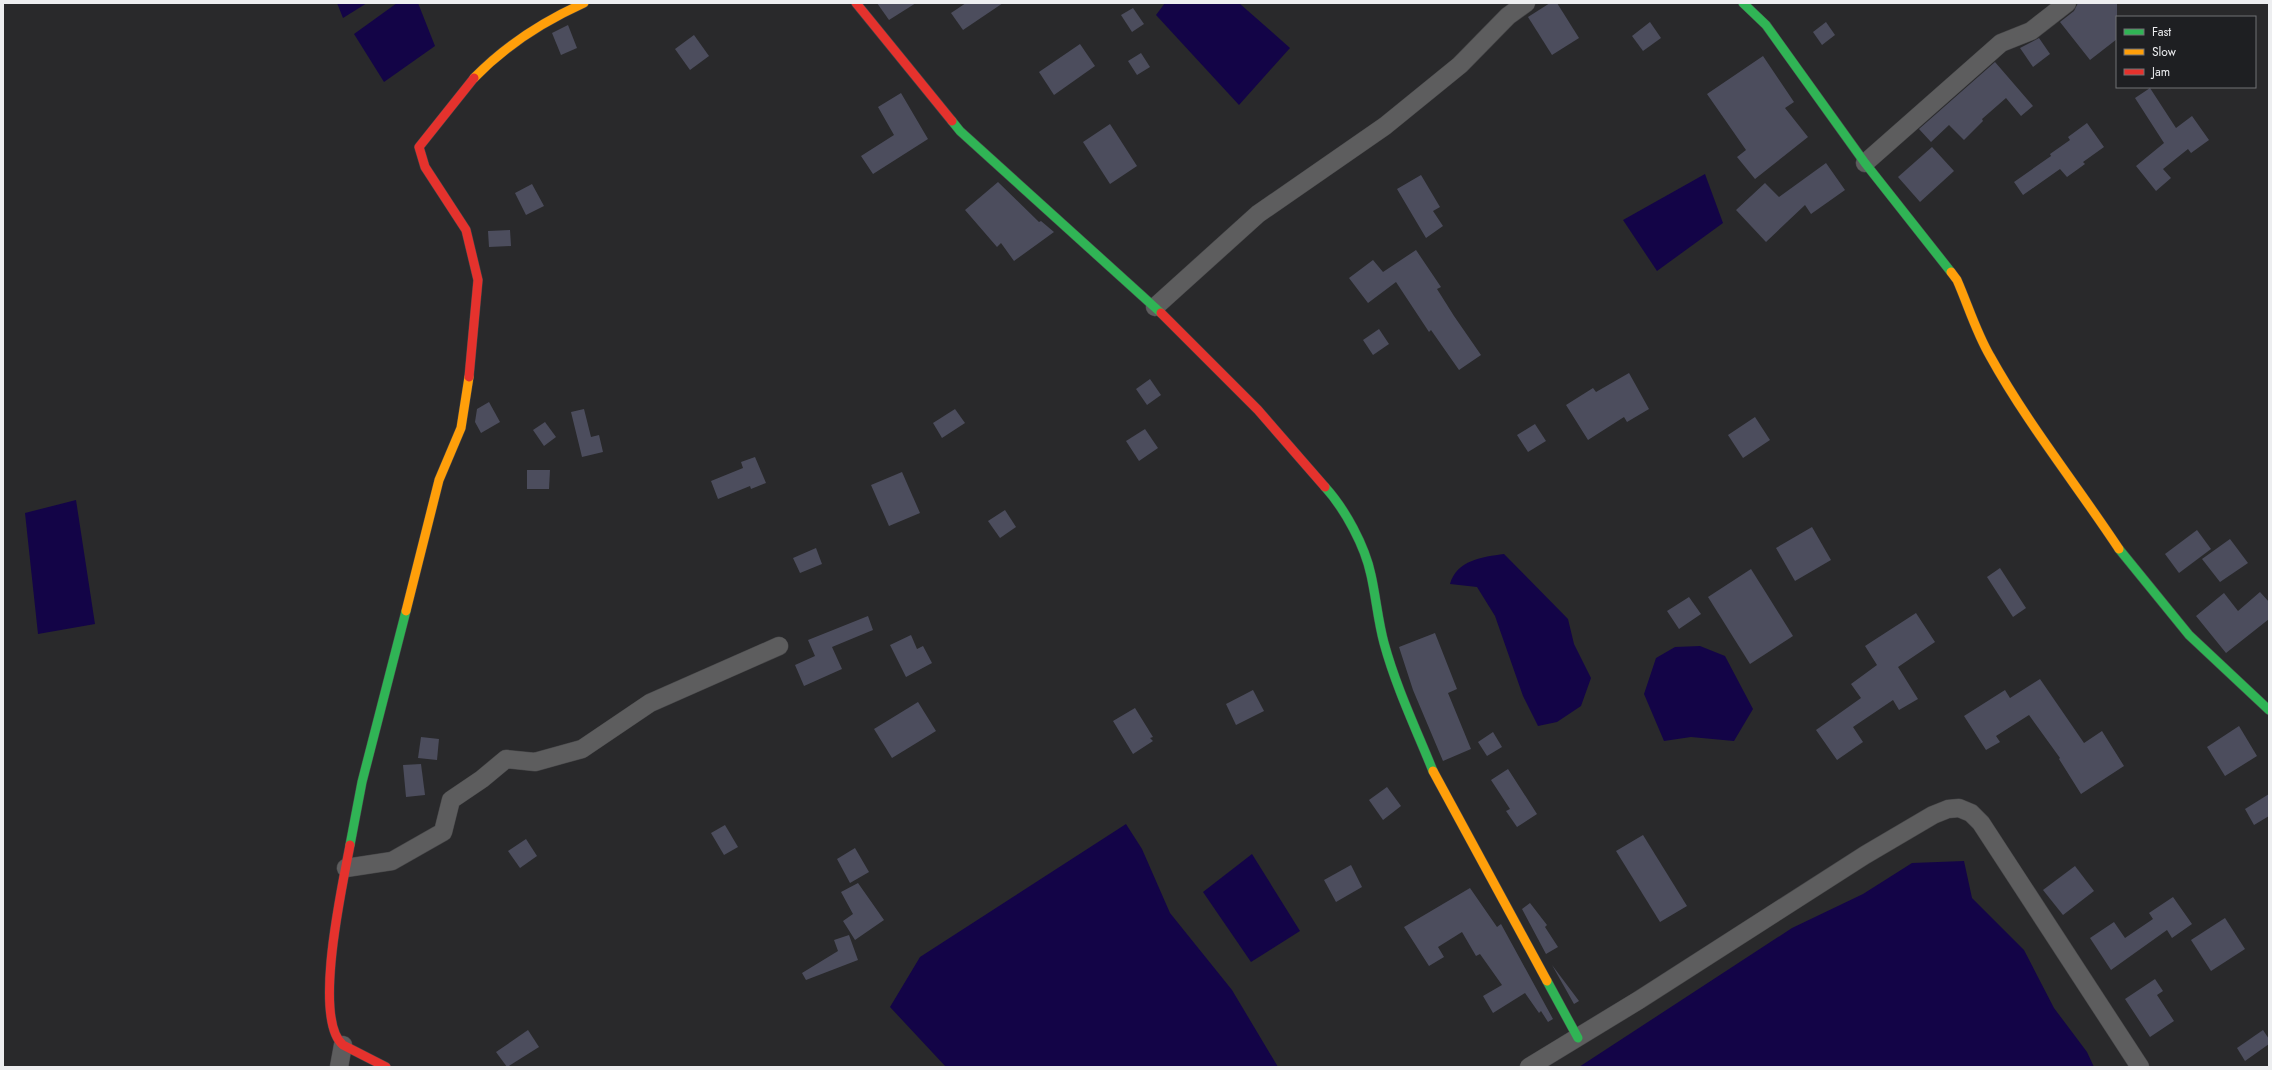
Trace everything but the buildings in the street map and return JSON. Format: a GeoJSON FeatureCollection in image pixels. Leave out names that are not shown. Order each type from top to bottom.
{"type":"FeatureCollection","features":[{"type":"Feature","properties":{"kind":"street"},"geometry":{"type":"LineString","coordinates":[[386,1067],[343,1045],[337,1040],[331,1022],[331,948],[362,782],[395,649],[439,480],[461,428],[470,373],[478,280],[466,230],[426,167],[420,147],[477,74],[510,44],[559,14],[584,3]]}},
{"type":"Feature","properties":{"kind":"street"},"geometry":{"type":"LineString","coordinates":[[856,3],[960,132],[1155,307],[1258,410],[1328,490],[1352,528],[1364,551],[1371,574],[1384,643],[1401,694],[1440,786],[1578,1038]]}},
{"type":"Feature","properties":{"kind":"street"},"geometry":{"type":"LineString","coordinates":[[1155,307],[1258,214],[1385,126],[1460,65],[1508,16],[1526,3]]}},
{"type":"Feature","properties":{"kind":"street"},"geometry":{"type":"LineString","coordinates":[[1743,3],[1766,25],[1865,163],[1957,280],[1989,355],[2040,436],[2080,490],[2122,554],[2189,635],[2269,710]]}},
{"type":"Feature","properties":{"kind":"street"},"geometry":{"type":"LineString","coordinates":[[1865,163],[2001,43],[2031,31],[2067,3]]}},
{"type":"Feature","properties":{"kind":"street"},"geometry":{"type":"LineString","coordinates":[[346,868],[392,861],[443,832],[451,800],[482,779],[506,759],[535,762],[582,749],[650,703],[779,646]]}},
{"type":"Feature","properties":{"kind":"street"},"geometry":{"type":"LineString","coordinates":[[1529,1067],[1578,1038],[1865,854],[1933,815],[1948,809],[1959,808],[1971,813],[1981,823],[2140,1067]]}},
{"type":"Feature","properties":{"kind":"street"},"geometry":{"type":"LineString","coordinates":[[339,1067],[343,1045]]}},
{"type":"Feature","properties":{"kind":"shaded area"},"geometry":{"type":"Polygon","coordinates":[[[337,3],[367,3],[343,18],[337,3]]]}},
{"type":"Feature","properties":{"kind":"shaded area"},"geometry":{"type":"Polygon","coordinates":[[[397,3],[418,3],[435,46],[384,82],[354,34],[397,3]]]}},
{"type":"Feature","properties":{"kind":"shaded area"},"geometry":{"type":"Polygon","coordinates":[[[1165,3],[1239,3],[1290,48],[1239,105],[1156,15],[1165,3]]]}},
{"type":"Feature","properties":{"kind":"shaded area"},"geometry":{"type":"Polygon","coordinates":[[[1705,174],[1723,223],[1657,271],[1623,220],[1705,174]]]}},
{"type":"Feature","properties":{"kind":"shaded area"},"geometry":{"type":"Polygon","coordinates":[[[76,500],[95,624],[38,634],[25,513],[76,500]]]}},
{"type":"Feature","properties":{"kind":"shaded area"},"geometry":{"type":"Polygon","coordinates":[[[1504,554],[1568,619],[1574,644],[1591,678],[1581,706],[1557,722],[1538,726],[1523,696],[1495,616],[1477,587],[1450,584],[1453,576],[1458,570],[1471,561],[1479,558],[1504,554]]]}},
{"type":"Feature","properties":{"kind":"shaded area"},"geometry":{"type":"Polygon","coordinates":[[[1700,646],[1725,656],[1753,709],[1734,741],[1691,737],[1664,741],[1644,694],[1656,658],[1675,647],[1700,646]]]}},
{"type":"Feature","properties":{"kind":"shaded area"},"geometry":{"type":"Polygon","coordinates":[[[1126,824],[1142,849],[1170,913],[1232,990],[1278,1067],[946,1067],[890,1007],[920,957],[1126,824]]]}},
{"type":"Feature","properties":{"kind":"shaded area"},"geometry":{"type":"Polygon","coordinates":[[[1252,854],[1300,931],[1251,962],[1203,892],[1252,854]]]}},
{"type":"Feature","properties":{"kind":"shaded area"},"geometry":{"type":"Polygon","coordinates":[[[1964,861],[1972,898],[2024,950],[2054,1008],[2087,1052],[2094,1067],[1579,1067],[1792,928],[1863,894],[1912,863],[1964,861]]]}},
{"type":"Feature","properties":{"kind":"traffic: fast"},"geometry":{"type":"LineString","coordinates":[[1743,3],[1766,25],[1865,163],[1951,272]]}},
{"type":"Feature","properties":{"kind":"traffic: fast"},"geometry":{"type":"LineString","coordinates":[[952,121],[960,131],[1161,313]]}},
{"type":"Feature","properties":{"kind":"traffic: fast"},"geometry":{"type":"LineString","coordinates":[[1325,487],[1347,517],[1364,552],[1371,575],[1382,635],[1389,659],[1400,692],[1433,771]]}},
{"type":"Feature","properties":{"kind":"traffic: fast"},"geometry":{"type":"LineString","coordinates":[[2119,549],[2189,635],[2269,710]]}},
{"type":"Feature","properties":{"kind":"traffic: fast"},"geometry":{"type":"LineString","coordinates":[[350,845],[362,782],[406,611]]}},
{"type":"Feature","properties":{"kind":"traffic: fast"},"geometry":{"type":"LineString","coordinates":[[1547,981],[1578,1038]]}},
{"type":"Feature","properties":{"kind":"traffic: slow"},"geometry":{"type":"LineString","coordinates":[[474,78],[499,55],[525,35],[539,26],[584,3]]}},
{"type":"Feature","properties":{"kind":"traffic: slow"},"geometry":{"type":"LineString","coordinates":[[1951,272],[1957,280],[1985,347],[2004,381],[2119,549]]}},
{"type":"Feature","properties":{"kind":"traffic: slow"},"geometry":{"type":"LineString","coordinates":[[406,611],[439,480],[461,428],[469,377]]}},
{"type":"Feature","properties":{"kind":"traffic: slow"},"geometry":{"type":"LineString","coordinates":[[1433,771],[1547,981]]}},
{"type":"Feature","properties":{"kind":"traffic: jam"},"geometry":{"type":"LineString","coordinates":[[856,3],[952,121]]}},
{"type":"Feature","properties":{"kind":"traffic: jam"},"geometry":{"type":"LineString","coordinates":[[469,377],[478,280],[466,230],[425,167],[419,147],[474,78]]}},
{"type":"Feature","properties":{"kind":"traffic: jam"},"geometry":{"type":"LineString","coordinates":[[1161,313],[1258,410],[1325,487]]}},
{"type":"Feature","properties":{"kind":"traffic: jam"},"geometry":{"type":"LineString","coordinates":[[350,845],[332,950],[330,1008],[334,1030],[343,1045],[386,1067]]}}]}
